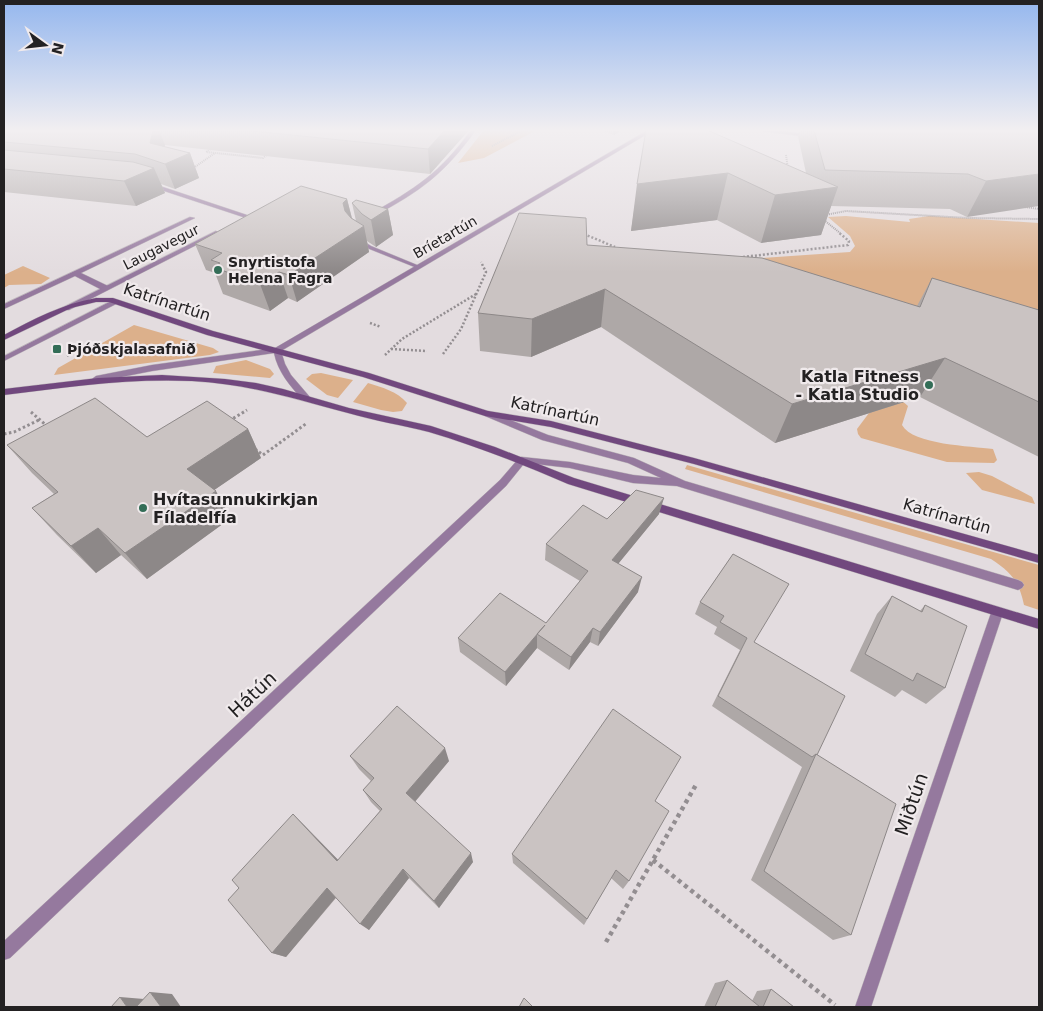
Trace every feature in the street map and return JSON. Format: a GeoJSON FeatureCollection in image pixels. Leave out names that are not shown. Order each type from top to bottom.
{"type":"FeatureCollection","features":[{"type":"Feature","properties":{"kind":"main road","name":"Katrínartún"},"geometry":{"type":"LineString","coordinates":[[66,308],[94,300],[116,302],[210,333],[366,375],[458,406],[488,414],[551,424],[694,461],[1039,559]]}},
{"type":"Feature","properties":{"kind":"main road","name":"Laugavegur"},"geometry":{"type":"LineString","coordinates":[[4,338],[66,308]]}},
{"type":"Feature","properties":{"kind":"main road"},"geometry":{"type":"LineString","coordinates":[[4,392],[96,379],[217,381],[257,386],[306,398],[339,409],[410,424],[522,460],[571,481],[997,613],[1039,624]]}},
{"type":"Feature","properties":{"kind":"street"},"geometry":{"type":"LineString","coordinates":[[367,218],[418,188],[432,177]]}},
{"type":"Feature","properties":{"kind":"street","name":"Bríetartún"},"geometry":{"type":"LineString","coordinates":[[277,350],[572,177]]}},
{"type":"Feature","properties":{"kind":"street"},"geometry":{"type":"LineString","coordinates":[[146,183],[248,217],[239,221]]}},
{"type":"Feature","properties":{"kind":"street"},"geometry":{"type":"LineString","coordinates":[[4,307],[192,218]]}},
{"type":"Feature","properties":{"kind":"street","name":"Laugavegur"},"geometry":{"type":"LineString","coordinates":[[66,308],[222,230]]}},
{"type":"Feature","properties":{"kind":"street"},"geometry":{"type":"LineString","coordinates":[[352,234],[369,247],[419,267]]}},
{"type":"Feature","properties":{"kind":"street"},"geometry":{"type":"LineString","coordinates":[[77,274],[105,288]]}},
{"type":"Feature","properties":{"kind":"street"},"geometry":{"type":"LineString","coordinates":[[4,360],[116,302]]}},
{"type":"Feature","properties":{"kind":"street"},"geometry":{"type":"LineString","coordinates":[[96,379],[152,368],[277,350],[280,365],[290,382],[306,398]]}},
{"type":"Feature","properties":{"kind":"street"},"geometry":{"type":"LineString","coordinates":[[488,414],[545,438],[630,460],[682,484],[1018,585]]}},
{"type":"Feature","properties":{"kind":"street"},"geometry":{"type":"LineString","coordinates":[[522,460],[570,465],[633,479],[682,484]]}},
{"type":"Feature","properties":{"kind":"street","name":"Hátún"},"geometry":{"type":"LineString","coordinates":[[4,952],[503,483],[522,460]]}},
{"type":"Feature","properties":{"kind":"street","name":"Miðtún"},"geometry":{"type":"LineString","coordinates":[[863,1007],[997,613]]}},
{"type":"Feature","properties":{"kind":"path"},"geometry":{"type":"LineString","coordinates":[[1021,207],[1039,208]]}},
{"type":"Feature","properties":{"kind":"path"},"geometry":{"type":"LineString","coordinates":[[742,257],[846,246],[849,243],[847,239],[819,216],[846,211],[968,218],[1039,219]]}},
{"type":"Feature","properties":{"kind":"path"},"geometry":{"type":"LineString","coordinates":[[578,231],[619,249],[609,248]]}},
{"type":"Feature","properties":{"kind":"path"},"geometry":{"type":"LineString","coordinates":[[443,354],[461,329],[486,272],[481,262]]}},
{"type":"Feature","properties":{"kind":"path"},"geometry":{"type":"LineString","coordinates":[[382,357],[402,339],[476,294]]}},
{"type":"Feature","properties":{"kind":"path"},"geometry":{"type":"LineString","coordinates":[[391,349],[427,351]]}},
{"type":"Feature","properties":{"kind":"path"},"geometry":{"type":"LineString","coordinates":[[228,421],[252,406]]}},
{"type":"Feature","properties":{"kind":"path"},"geometry":{"type":"LineString","coordinates":[[28,410],[53,431]]}},
{"type":"Feature","properties":{"kind":"path"},"geometry":{"type":"LineString","coordinates":[[4,434],[14,432],[39,420]]}},
{"type":"Feature","properties":{"kind":"path"},"geometry":{"type":"LineString","coordinates":[[249,445],[263,455],[310,422]]}},
{"type":"Feature","properties":{"kind":"path"},"geometry":{"type":"LineString","coordinates":[[606,942],[697,783]]}},
{"type":"Feature","properties":{"kind":"path"},"geometry":{"type":"LineString","coordinates":[[653,860],[837,1007]]}},
{"type":"Feature","properties":{"kind":"shaded area"},"geometry":{"type":"Polygon","coordinates":[[[846,216],[910,222],[909,219],[929,216],[1039,223],[1039,345],[731,260],[850,252],[855,246],[850,236],[828,217],[846,216]]]}},
{"type":"Feature","properties":{"kind":"shaded area"},"geometry":{"type":"Polygon","coordinates":[[[23,266],[50,278],[41,284],[9,285],[4,288],[4,275],[23,266]]]}},
{"type":"Feature","properties":{"kind":"shaded area"},"geometry":{"type":"Polygon","coordinates":[[[134,325],[213,348],[219,352],[210,355],[54,375],[58,368],[134,325]]]}},
{"type":"Feature","properties":{"kind":"shaded area"},"geometry":{"type":"Polygon","coordinates":[[[246,360],[270,369],[274,374],[270,378],[213,373],[216,366],[246,360]]]}},
{"type":"Feature","properties":{"kind":"shaded area"},"geometry":{"type":"Polygon","coordinates":[[[321,373],[353,380],[338,398],[327,395],[306,379],[312,374],[321,373]]]}},
{"type":"Feature","properties":{"kind":"shaded area"},"geometry":{"type":"Polygon","coordinates":[[[368,383],[389,390],[403,399],[407,403],[402,411],[381,410],[353,402],[368,383]]]}},
{"type":"Feature","properties":{"kind":"shaded area"},"geometry":{"type":"Polygon","coordinates":[[[900,399],[908,406],[902,425],[908,432],[930,441],[993,449],[997,460],[994,463],[947,462],[861,438],[857,429],[875,405],[900,399]]]}},
{"type":"Feature","properties":{"kind":"shaded area"},"geometry":{"type":"Polygon","coordinates":[[[687,465],[1039,565],[1039,610],[1024,605],[1017,583],[1004,568],[991,559],[685,469],[687,465]]]}},
{"type":"Feature","properties":{"kind":"shaded area"},"geometry":{"type":"Polygon","coordinates":[[[979,472],[992,476],[1032,497],[1035,504],[982,490],[966,473],[979,472]]]}},
{"type":"Feature","properties":{"kind":"building"},"geometry":{"type":"Polygon","coordinates":[[[86,177],[133,177],[124,181],[86,177]]]}},
{"type":"Feature","properties":{"kind":"building"},"geometry":{"type":"Polygon","coordinates":[[[638,177],[693,177],[637,184],[638,177]]]}},
{"type":"Feature","properties":{"kind":"building"},"geometry":{"type":"Polygon","coordinates":[[[737,177],[815,177],[838,187],[775,195],[737,177]]]}},
{"type":"Feature","properties":{"kind":"building"},"geometry":{"type":"Polygon","coordinates":[[[976,177],[1015,177],[986,181],[976,177]]]}},
{"type":"Feature","properties":{"kind":"building"},"geometry":{"type":"Polygon","coordinates":[[[301,186],[347,199],[343,203],[345,211],[351,218],[364,226],[289,275],[279,272],[260,284],[213,267],[220,263],[211,260],[222,253],[195,244],[301,186]]]}},
{"type":"Feature","properties":{"kind":"building"},"geometry":{"type":"Polygon","coordinates":[[[356,200],[388,209],[371,220],[362,214],[352,203],[356,200]]]}},
{"type":"Feature","properties":{"kind":"building"},"geometry":{"type":"Polygon","coordinates":[[[519,213],[586,218],[587,245],[762,258],[920,307],[932,278],[1039,310],[1039,402],[945,358],[792,404],[605,289],[532,319],[478,313],[519,213]]]}},
{"type":"Feature","properties":{"kind":"building","name":"Hvítasunnukirkjan Fíladelfía"},"geometry":{"type":"Polygon","coordinates":[[[95,398],[147,437],[207,401],[248,429],[187,469],[216,491],[125,553],[98,528],[71,546],[32,508],[58,492],[7,445],[95,398]]]}},
{"type":"Feature","properties":{"kind":"building"},"geometry":{"type":"Polygon","coordinates":[[[636,490],[664,498],[612,560],[642,577],[600,632],[593,628],[571,657],[537,634],[505,672],[458,638],[500,593],[546,623],[588,571],[546,544],[583,505],[607,519],[636,490]]]}},
{"type":"Feature","properties":{"kind":"building"},"geometry":{"type":"Polygon","coordinates":[[[733,554],[789,584],[754,642],[845,696],[817,755],[812,757],[718,696],[747,638],[720,622],[724,616],[700,602],[733,554]]]}},
{"type":"Feature","properties":{"kind":"building"},"geometry":{"type":"Polygon","coordinates":[[[892,596],[922,612],[925,605],[967,626],[945,688],[917,673],[913,681],[865,654],[892,596]]]}},
{"type":"Feature","properties":{"kind":"building"},"geometry":{"type":"Polygon","coordinates":[[[397,706],[445,748],[406,793],[471,853],[434,901],[403,869],[360,924],[327,888],[272,953],[228,900],[239,888],[232,880],[293,814],[337,861],[382,809],[363,790],[374,778],[350,756],[397,706]]]}},
{"type":"Feature","properties":{"kind":"building"},"geometry":{"type":"Polygon","coordinates":[[[613,709],[681,757],[655,801],[669,811],[629,881],[616,870],[587,919],[512,854],[613,709]]]}},
{"type":"Feature","properties":{"kind":"building"},"geometry":{"type":"Polygon","coordinates":[[[816,754],[896,804],[851,935],[764,871],[816,754]]]}},
{"type":"Feature","properties":{"kind":"building"},"geometry":{"type":"Polygon","coordinates":[[[727,980],[760,1007],[715,1007],[727,980]]]}},
{"type":"Feature","properties":{"kind":"building"},"geometry":{"type":"Polygon","coordinates":[[[771,989],[794,1007],[763,1007],[771,989]]]}},
{"type":"Feature","properties":{"kind":"building"},"geometry":{"type":"Polygon","coordinates":[[[150,992],[161,1007],[136,1007],[150,992]]]}},
{"type":"Feature","properties":{"kind":"building"},"geometry":{"type":"Polygon","coordinates":[[[120,997],[127,1007],[111,1007],[120,997]]]}},
{"type":"Feature","properties":{"kind":"building"},"geometry":{"type":"Polygon","coordinates":[[[524,998],[533,1007],[519,1007],[524,998]]]}},
{"type":"Feature","properties":{"kind":"place","name":"Snyrtistofa Helena Fagra"},"geometry":{"type":"Point","coordinates":[218,270]}},
{"type":"Feature","properties":{"kind":"place","name":"Þjóðskjalasafnið"},"geometry":{"type":"Point","coordinates":[57,349]}},
{"type":"Feature","properties":{"kind":"place","name":"Katla Fitness - Katla Studio"},"geometry":{"type":"Point","coordinates":[929,385]}},
{"type":"Feature","properties":{"kind":"place","name":"Hvítasunnukirkjan Fíladelfía"},"geometry":{"type":"Point","coordinates":[143,508]}}]}
